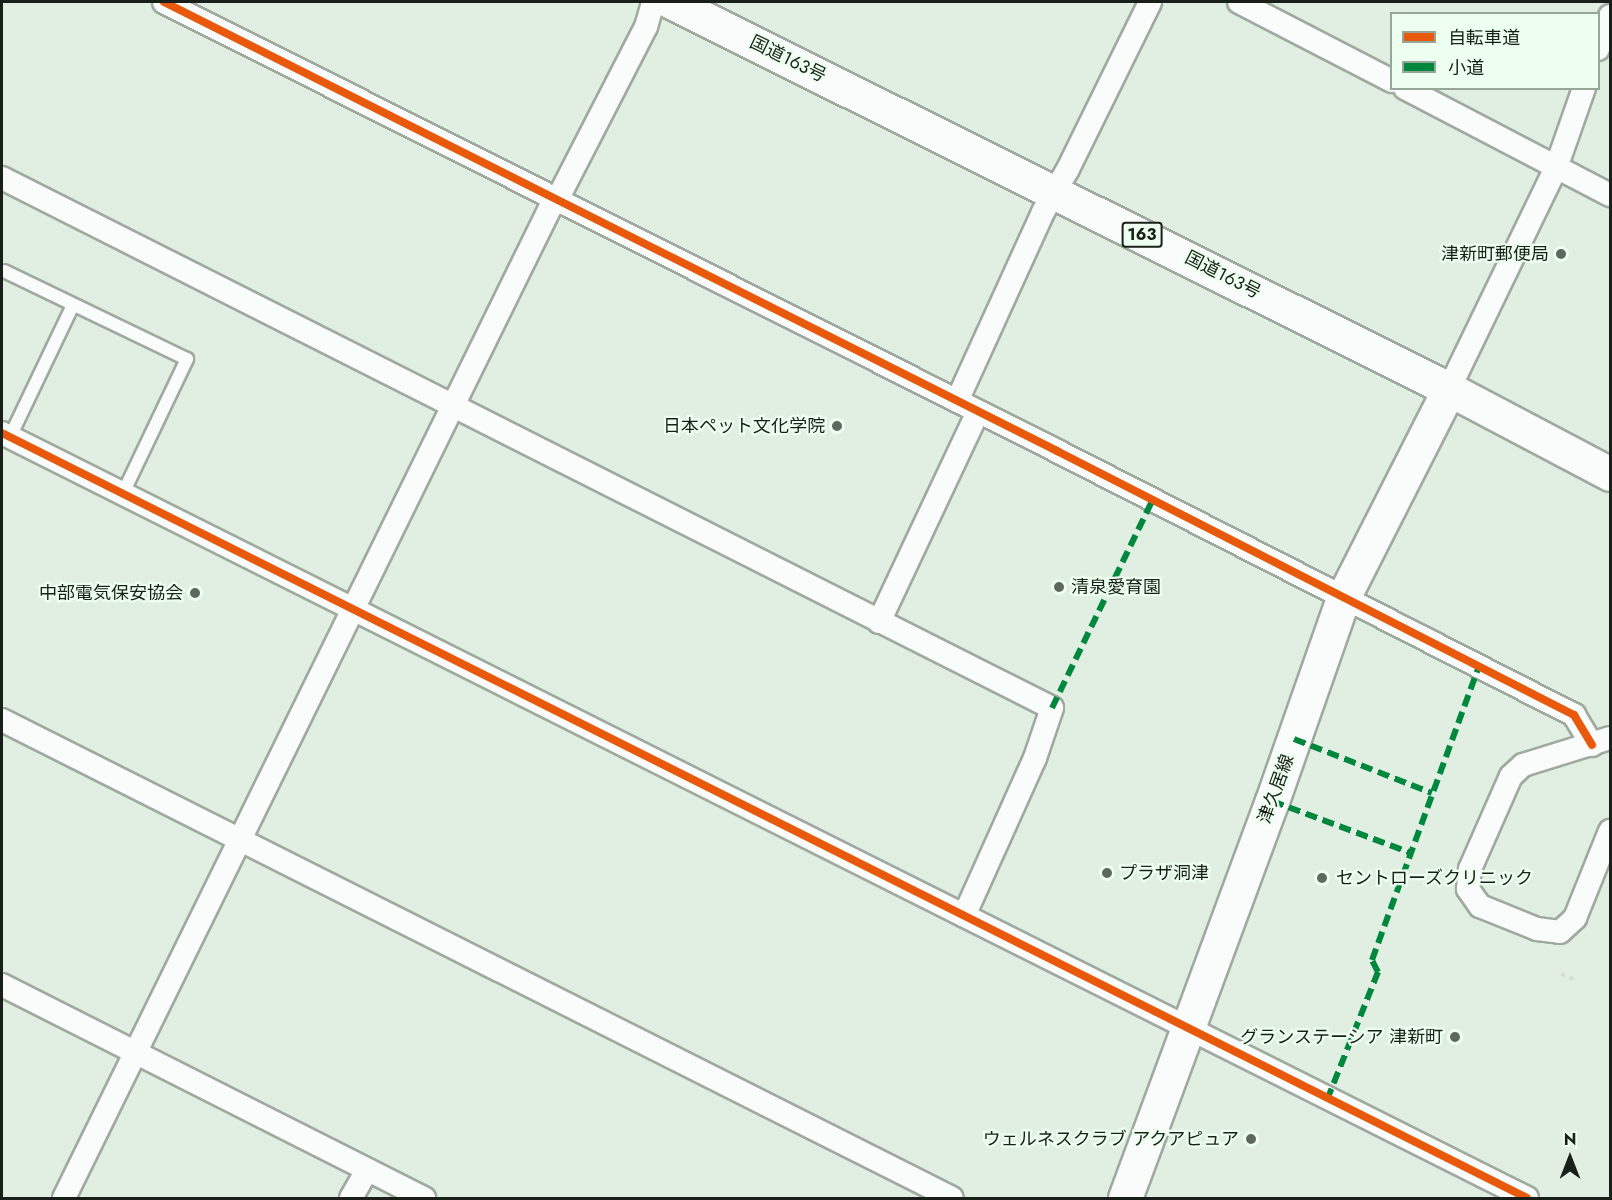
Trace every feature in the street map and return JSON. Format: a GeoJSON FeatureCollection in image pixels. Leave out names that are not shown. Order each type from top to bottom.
{"type":"FeatureCollection","features":[{"type":"Feature","properties":{"kind":"main road","name":"国道163号"},"geometry":{"type":"LineString","coordinates":[[671,2],[1449,389],[1611,474]]}},
{"type":"Feature","properties":{"kind":"main road","name":"津久居線"},"geometry":{"type":"LineString","coordinates":[[1125,1198],[1188,1030],[1343,598],[1449,389]]}},
{"type":"Feature","properties":{"kind":"street"},"geometry":{"type":"LineString","coordinates":[[164,2],[1574,715],[1601,741],[1523,765],[1511,776],[1470,869],[1468,889],[1480,906],[1537,929],[1560,932],[1575,918],[1611,831]]}},
{"type":"Feature","properties":{"kind":"street"},"geometry":{"type":"LineString","coordinates":[[64,1198],[550,208],[557,200],[646,27],[653,2]]}},
{"type":"Feature","properties":{"kind":"street"},"geometry":{"type":"LineString","coordinates":[[957,401],[1042,212],[1056,192],[1150,2]]}},
{"type":"Feature","properties":{"kind":"street"},"geometry":{"type":"LineString","coordinates":[[1239,2],[1390,80]]}},
{"type":"Feature","properties":{"kind":"street"},"geometry":{"type":"LineString","coordinates":[[1600,46],[1611,16]]}},
{"type":"Feature","properties":{"kind":"street"},"geometry":{"type":"LineString","coordinates":[[1409,90],[1611,195]]}},
{"type":"Feature","properties":{"kind":"street"},"geometry":{"type":"LineString","coordinates":[[1449,389],[1556,168],[1583,90]]}},
{"type":"Feature","properties":{"kind":"street"},"geometry":{"type":"LineString","coordinates":[[2,178],[1052,708],[1022,788],[964,916]]}},
{"type":"Feature","properties":{"kind":"street"},"geometry":{"type":"LineString","coordinates":[[879,622],[978,412]]}},
{"type":"Feature","properties":{"kind":"street"},"geometry":{"type":"LineString","coordinates":[[6,435],[1188,1030],[1527,1198]]}},
{"type":"Feature","properties":{"kind":"street"},"geometry":{"type":"LineString","coordinates":[[2,720],[952,1198]]}},
{"type":"Feature","properties":{"kind":"street"},"geometry":{"type":"LineString","coordinates":[[2,985],[424,1198]]}},
{"type":"Feature","properties":{"kind":"street"},"geometry":{"type":"LineString","coordinates":[[351,1198],[367,1170]]}},
{"type":"Feature","properties":{"kind":"lane"},"geometry":{"type":"LineString","coordinates":[[4,271],[187,359],[123,493]]}},
{"type":"Feature","properties":{"kind":"lane"},"geometry":{"type":"LineString","coordinates":[[6,435],[73,305]]}},
{"type":"Feature","properties":{"kind":"path"},"geometry":{"type":"LineString","coordinates":[[1561,974],[1574,979]]}},
{"type":"Feature","properties":{"kind":"marked path"},"geometry":{"type":"LineString","coordinates":[[1052,708],[1153,499]]}},
{"type":"Feature","properties":{"kind":"marked path"},"geometry":{"type":"LineString","coordinates":[[1327,1100],[1378,972],[1372,960],[1478,668]]}},
{"type":"Feature","properties":{"kind":"marked path"},"geometry":{"type":"LineString","coordinates":[[1294,739],[1432,793]]}},
{"type":"Feature","properties":{"kind":"marked path"},"geometry":{"type":"LineString","coordinates":[[1272,801],[1411,853]]}},
{"type":"Feature","properties":{"kind":"cycle path"},"geometry":{"type":"LineString","coordinates":[[164,2],[1057,451],[1574,715],[1592,745]]}},
{"type":"Feature","properties":{"kind":"cycle path"},"geometry":{"type":"LineString","coordinates":[[2,433],[1527,1198]]}},
{"type":"Feature","properties":{"kind":"place","name":"津新町郵便局"},"geometry":{"type":"Point","coordinates":[1561,254]}},
{"type":"Feature","properties":{"kind":"place","name":"日本ペット文化学院"},"geometry":{"type":"Point","coordinates":[837,426]}},
{"type":"Feature","properties":{"kind":"place","name":"清泉愛育園"},"geometry":{"type":"Point","coordinates":[1059,587]}},
{"type":"Feature","properties":{"kind":"place","name":"中部電気保安協会"},"geometry":{"type":"Point","coordinates":[195,593]}},
{"type":"Feature","properties":{"kind":"place","name":"プラザ洞津"},"geometry":{"type":"Point","coordinates":[1107,873]}},
{"type":"Feature","properties":{"kind":"place","name":"セントローズクリニック"},"geometry":{"type":"Point","coordinates":[1322,878]}},
{"type":"Feature","properties":{"kind":"place","name":"グランステーシア 津新町"},"geometry":{"type":"Point","coordinates":[1455,1037]}},
{"type":"Feature","properties":{"kind":"place","name":"ウェルネスクラブ アクアピュア"},"geometry":{"type":"Point","coordinates":[1251,1139]}}]}
